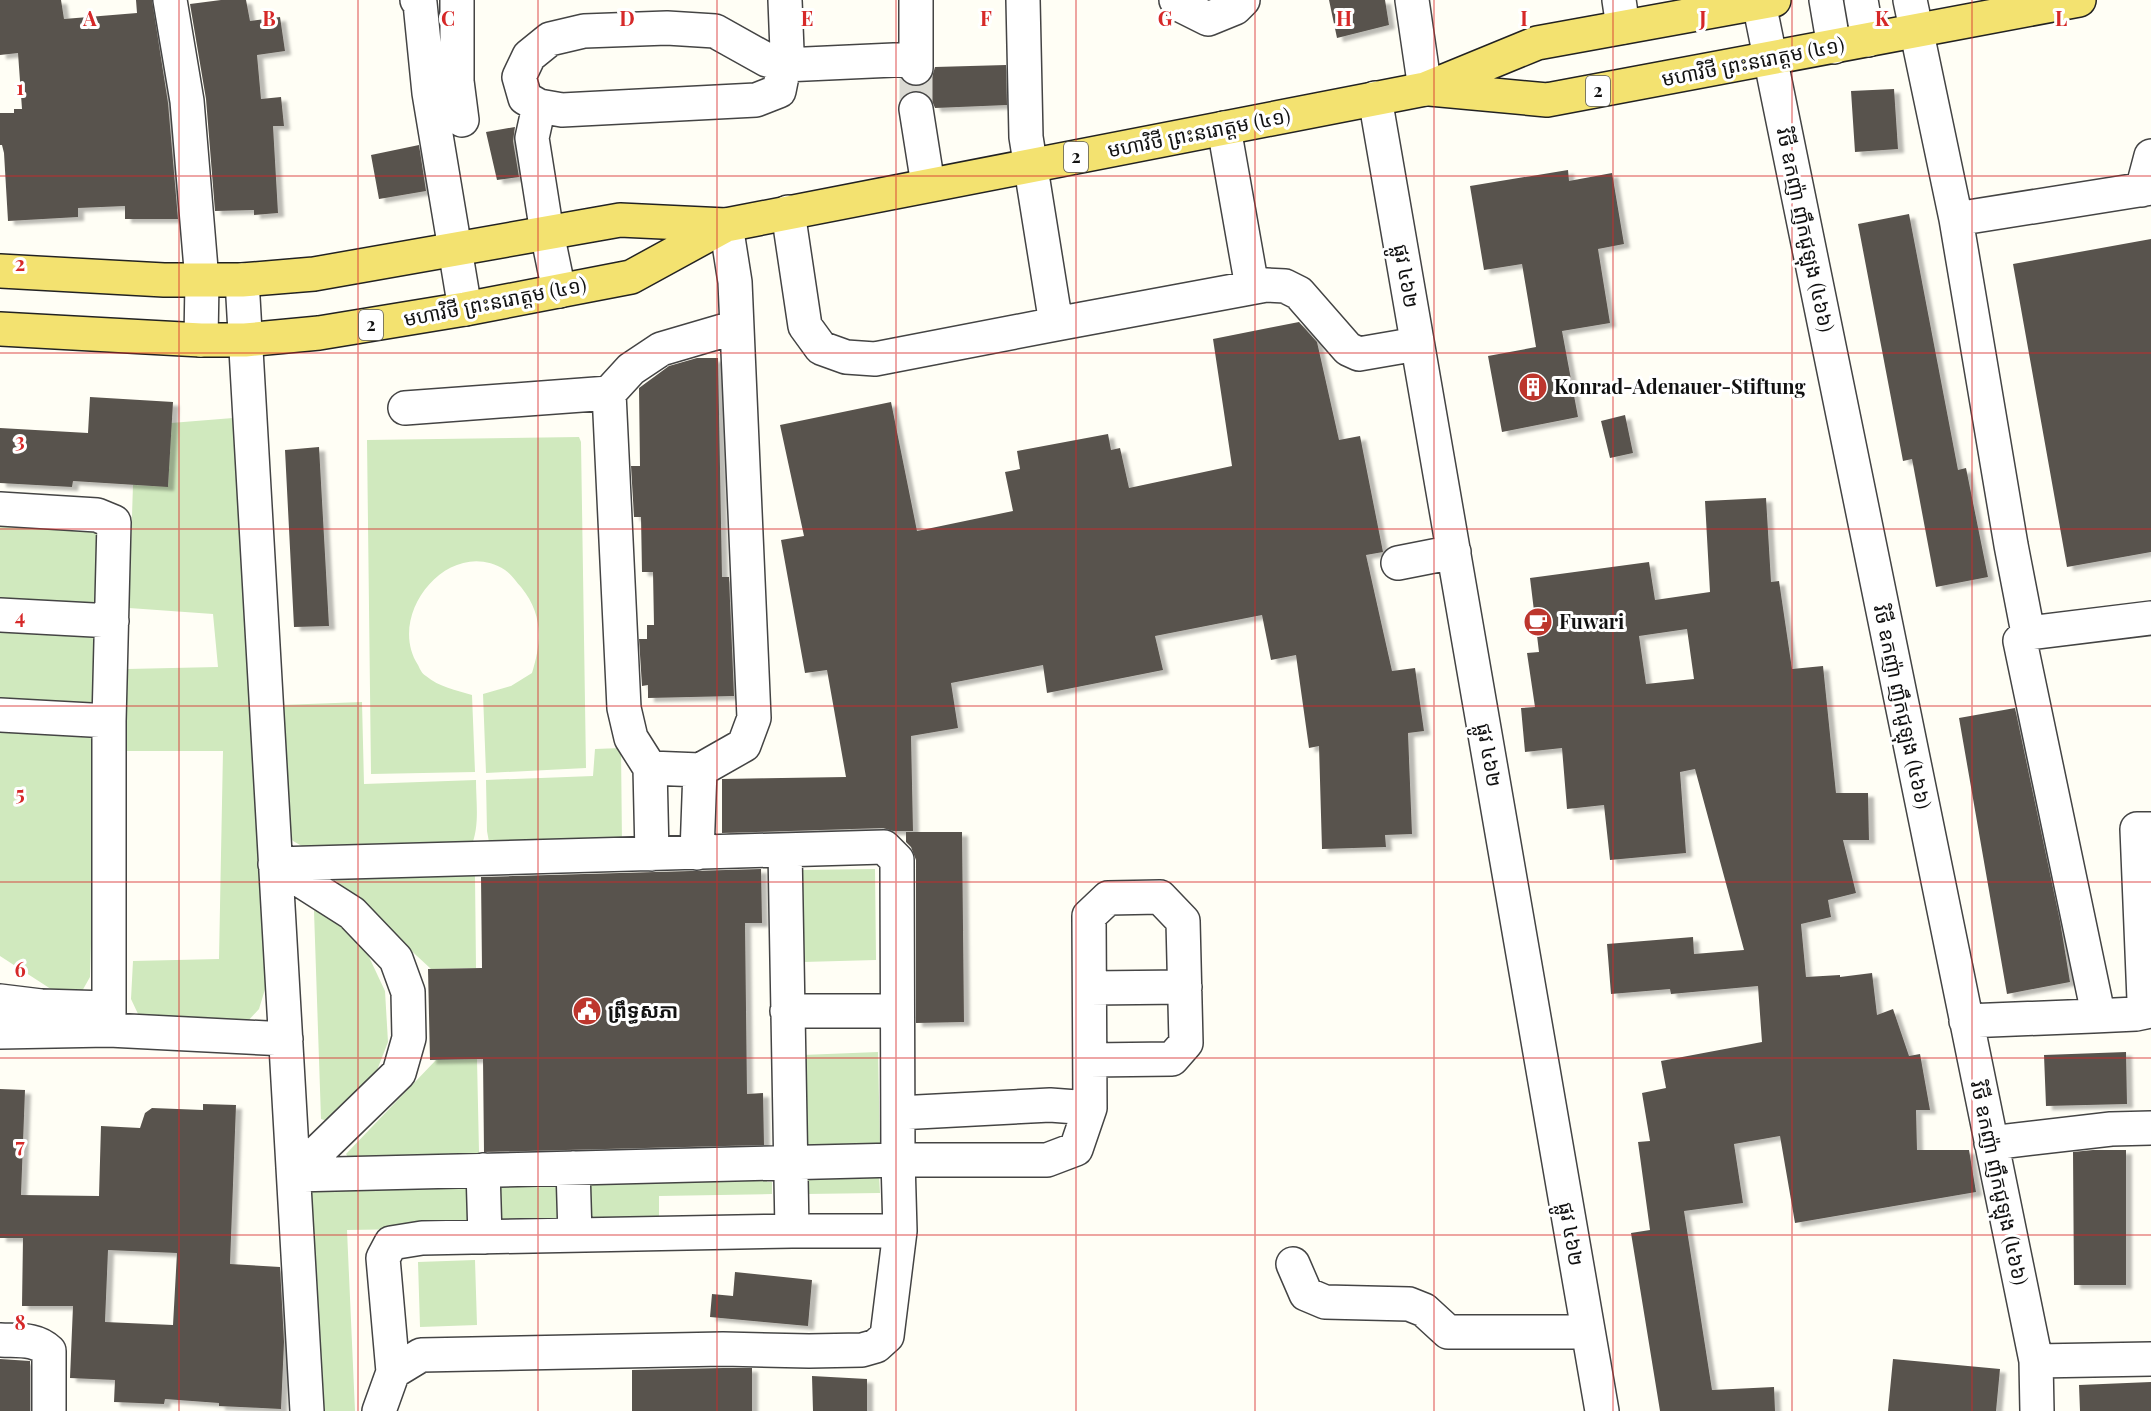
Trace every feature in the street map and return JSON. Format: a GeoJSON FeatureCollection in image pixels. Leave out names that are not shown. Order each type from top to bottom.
{"type":"FeatureCollection","features":[{"type":"Feature","properties":{"kind":"main road","name":"មហាវិថី ព្រះនរោត្តម (៤១)"},"geometry":{"type":"LineString","coordinates":[[1425,89],[1547,100],[1868,40],[1913,15],[2079,0]]}},
{"type":"Feature","properties":{"kind":"main road","name":"មហាវិថី ព្រះនរោត្តម (៤១)"},"geometry":{"type":"LineString","coordinates":[[0,271],[202,281],[242,280],[314,274],[620,220],[726,225],[1425,89],[1537,43],[1621,14],[1767,1]]}},
{"type":"Feature","properties":{"kind":"main road","name":"មហាវិថី ព្រះនរោត្តម (៤១)"},"geometry":{"type":"LineString","coordinates":[[0,329],[201,340],[245,340],[319,333],[465,309],[631,277],[726,225]]}},
{"type":"Feature","properties":{"kind":"street"},"geometry":{"type":"LineString","coordinates":[[170,0],[187,101],[202,281],[201,340]]}},
{"type":"Feature","properties":{"kind":"street"},"geometry":{"type":"LineString","coordinates":[[417,0],[420,3],[429,93],[465,309]]}},
{"type":"Feature","properties":{"kind":"street"},"geometry":{"type":"LineString","coordinates":[[457,0],[457,81],[462,120]]}},
{"type":"Feature","properties":{"kind":"street"},"geometry":{"type":"LineString","coordinates":[[785,0],[787,51],[784,65],[779,91],[756,100],[562,110],[539,106],[525,98],[519,77],[529,56],[550,39],[584,31],[667,28],[715,31],[767,60],[784,65],[916,64],[916,0]]}},
{"type":"Feature","properties":{"kind":"street"},"geometry":{"type":"LineString","coordinates":[[1023,0],[1025,117],[1029,166],[1056,324]]}},
{"type":"Feature","properties":{"kind":"street"},"geometry":{"type":"LineString","coordinates":[[1176,0],[1182,6],[1208,19],[1235,8],[1243,0]]}},
{"type":"Feature","properties":{"kind":"street"},"geometry":{"type":"LineString","coordinates":[[1412,0],[1425,89]]}},
{"type":"Feature","properties":{"kind":"street"},"geometry":{"type":"LineString","coordinates":[[1826,0],[1834,47]]}},
{"type":"Feature","properties":{"kind":"street"},"geometry":{"type":"LineString","coordinates":[[1861,0],[1868,40]]}},
{"type":"Feature","properties":{"kind":"street","name":"វិថី ឧកញ៉ា ញឹកជូឡុង (៤៦៦)"},"geometry":{"type":"LineString","coordinates":[[1767,1],[1770,59],[2036,1361],[2037,1411]]}},
{"type":"Feature","properties":{"kind":"street"},"geometry":{"type":"LineString","coordinates":[[1913,15],[1956,219],[2028,633]]}},
{"type":"Feature","properties":{"kind":"street","name":"ផ្លូវ ៤៦២"},"geometry":{"type":"LineString","coordinates":[[1375,98],[1602,1411]]}},
{"type":"Feature","properties":{"kind":"street"},"geometry":{"type":"LineString","coordinates":[[539,106],[532,138],[559,291]]}},
{"type":"Feature","properties":{"kind":"street"},"geometry":{"type":"LineString","coordinates":[[916,109],[928,185]]}},
{"type":"Feature","properties":{"kind":"street"},"geometry":{"type":"LineString","coordinates":[[1224,128],[1252,287]]}},
{"type":"Feature","properties":{"kind":"street"},"geometry":{"type":"LineString","coordinates":[[1956,219],[2147,189],[2151,156]]}},
{"type":"Feature","properties":{"kind":"street"},"geometry":{"type":"LineString","coordinates":[[788,212],[805,326],[821,348],[846,357],[875,359],[1252,287],[1285,286],[1299,293],[1348,349],[1359,354],[1417,344]]}},
{"type":"Feature","properties":{"kind":"street"},"geometry":{"type":"LineString","coordinates":[[650,768],[700,770],[744,744],[754,718],[735,282],[726,225]]}},
{"type":"Feature","properties":{"kind":"street"},"geometry":{"type":"LineString","coordinates":[[242,280],[307,1411]]}},
{"type":"Feature","properties":{"kind":"street"},"geometry":{"type":"LineString","coordinates":[[405,408],[609,393],[631,369],[661,349],[736,327]]}},
{"type":"Feature","properties":{"kind":"street"},"geometry":{"type":"LineString","coordinates":[[609,393],[624,708],[631,738],[650,768],[652,854]]}},
{"type":"Feature","properties":{"kind":"street"},"geometry":{"type":"LineString","coordinates":[[0,508],[98,515],[114,522],[109,722],[109,1019]]}},
{"type":"Feature","properties":{"kind":"street"},"geometry":{"type":"LineString","coordinates":[[1398,563],[1454,552]]}},
{"type":"Feature","properties":{"kind":"street"},"geometry":{"type":"LineString","coordinates":[[0,615],[112,621]]}},
{"type":"Feature","properties":{"kind":"street"},"geometry":{"type":"LineString","coordinates":[[2092,1016],[2096,1004],[2020,641],[2028,633],[2151,618]]}},
{"type":"Feature","properties":{"kind":"street"},"geometry":{"type":"LineString","coordinates":[[0,715],[109,722]]}},
{"type":"Feature","properties":{"kind":"street"},"geometry":{"type":"LineString","coordinates":[[697,853],[700,770]]}},
{"type":"Feature","properties":{"kind":"street"},"geometry":{"type":"LineString","coordinates":[[1966,1021],[2136,1014],[2151,1011],[2144,1000],[2144,829]]}},
{"type":"Feature","properties":{"kind":"street"},"geometry":{"type":"LineString","coordinates":[[275,864],[884,847],[897,860],[900,1231],[887,1336],[876,1346],[862,1350],[723,1349],[421,1355],[393,1372]]}},
{"type":"Feature","properties":{"kind":"street"},"geometry":{"type":"LineString","coordinates":[[784,850],[792,1231]]}},
{"type":"Feature","properties":{"kind":"street"},"geometry":{"type":"LineString","coordinates":[[275,864],[352,913],[396,959],[408,992],[409,1038],[399,1072],[294,1175]]}},
{"type":"Feature","properties":{"kind":"street"},"geometry":{"type":"LineString","coordinates":[[294,1175],[898,1160],[1047,1160],[1076,1149],[1090,1108],[1089,916],[1108,898],[1160,897],[1184,921],[1186,1043],[1172,1059],[1090,1060]]}},
{"type":"Feature","properties":{"kind":"street"},"geometry":{"type":"LineString","coordinates":[[1090,988],[1185,987]]}},
{"type":"Feature","properties":{"kind":"street"},"geometry":{"type":"LineString","coordinates":[[0,1001],[42,1018]]}},
{"type":"Feature","properties":{"kind":"street"},"geometry":{"type":"LineString","coordinates":[[787,1011],[897,1011]]}},
{"type":"Feature","properties":{"kind":"street"},"geometry":{"type":"LineString","coordinates":[[0,1032],[42,1018],[109,1019],[286,1039]]}},
{"type":"Feature","properties":{"kind":"street"},"geometry":{"type":"LineString","coordinates":[[898,1113],[1050,1106],[1090,1108]]}},
{"type":"Feature","properties":{"kind":"street"},"geometry":{"type":"LineString","coordinates":[[1991,1143],[2111,1129],[2151,1128]]}},
{"type":"Feature","properties":{"kind":"street"},"geometry":{"type":"LineString","coordinates":[[573,1168],[575,1235]]}},
{"type":"Feature","properties":{"kind":"street"},"geometry":{"type":"LineString","coordinates":[[483,1170],[486,1237]]}},
{"type":"Feature","properties":{"kind":"street"},"geometry":{"type":"LineString","coordinates":[[379,1411],[393,1372],[383,1258],[391,1243],[422,1238],[900,1231]]}},
{"type":"Feature","properties":{"kind":"street"},"geometry":{"type":"LineString","coordinates":[[1293,1264],[1306,1294],[1325,1302],[1409,1304],[1424,1310],[1449,1332],[1588,1332]]}},
{"type":"Feature","properties":{"kind":"street"},"geometry":{"type":"LineString","coordinates":[[0,1341],[34,1341],[49,1351],[49,1411]]}},
{"type":"Feature","properties":{"kind":"street"},"geometry":{"type":"LineString","coordinates":[[2036,1361],[2151,1359]]}},
{"type":"Feature","properties":{"kind":"green space"},"geometry":{"type":"Polygon","coordinates":[[[233,418],[266,986],[259,1009],[246,1023],[139,1016],[131,999],[133,961],[219,959],[223,751],[123,751],[127,669],[218,667],[213,614],[129,608],[133,485],[168,486],[171,423],[233,418]]]}},
{"type":"Feature","properties":{"kind":"green space"},"geometry":{"type":"Polygon","coordinates":[[[579,437],[581,442],[586,768],[486,773],[483,694],[511,686],[532,673],[538,650],[539,628],[533,607],[521,587],[505,570],[484,562],[464,563],[445,571],[428,585],[417,603],[410,624],[410,645],[423,674],[442,686],[472,695],[475,772],[371,774],[367,440],[579,437]]]}},
{"type":"Feature","properties":{"kind":"green space"},"geometry":{"type":"Polygon","coordinates":[[[0,519],[100,528],[101,605],[0,602],[0,519]]]}},
{"type":"Feature","properties":{"kind":"green space"},"geometry":{"type":"Polygon","coordinates":[[[0,623],[98,629],[101,706],[0,699],[0,623]]]}},
{"type":"Feature","properties":{"kind":"green space"},"geometry":{"type":"Polygon","coordinates":[[[362,702],[364,784],[476,780],[477,823],[471,847],[309,850],[293,841],[283,826],[281,705],[362,702]]]}},
{"type":"Feature","properties":{"kind":"green space"},"geometry":{"type":"Polygon","coordinates":[[[0,721],[94,727],[90,977],[81,993],[57,993],[0,956],[0,721]]]}},
{"type":"Feature","properties":{"kind":"green space"},"geometry":{"type":"Polygon","coordinates":[[[621,748],[622,844],[489,842],[486,780],[593,776],[595,749],[621,748]]]}},
{"type":"Feature","properties":{"kind":"green space"},"geometry":{"type":"Polygon","coordinates":[[[875,869],[876,960],[803,962],[801,870],[875,869]]]}},
{"type":"Feature","properties":{"kind":"green space"},"geometry":{"type":"Polygon","coordinates":[[[467,870],[475,876],[476,968],[431,969],[333,878],[467,870]]]}},
{"type":"Feature","properties":{"kind":"green space"},"geometry":{"type":"Polygon","coordinates":[[[321,906],[362,942],[385,991],[388,1042],[369,1091],[334,1123],[321,1119],[314,911],[321,906]]]}},
{"type":"Feature","properties":{"kind":"green space"},"geometry":{"type":"Polygon","coordinates":[[[878,1052],[880,1145],[805,1148],[802,1055],[878,1052]]]}},
{"type":"Feature","properties":{"kind":"green space"},"geometry":{"type":"Polygon","coordinates":[[[477,1059],[479,1152],[474,1159],[350,1160],[346,1154],[436,1060],[477,1059]]]}},
{"type":"Feature","properties":{"kind":"green space"},"geometry":{"type":"Polygon","coordinates":[[[879,1176],[880,1193],[806,1194],[805,1177],[879,1176]]]}},
{"type":"Feature","properties":{"kind":"green space"},"geometry":{"type":"Polygon","coordinates":[[[767,1178],[767,1182],[772,1182],[772,1194],[659,1196],[659,1220],[584,1227],[583,1180],[767,1178]]]}},
{"type":"Feature","properties":{"kind":"green space"},"geometry":{"type":"Polygon","coordinates":[[[566,1181],[567,1223],[500,1229],[498,1183],[566,1181]]]}},
{"type":"Feature","properties":{"kind":"green space"},"geometry":{"type":"Polygon","coordinates":[[[474,1182],[476,1228],[347,1230],[355,1411],[316,1411],[310,1193],[321,1185],[474,1182]]]}},
{"type":"Feature","properties":{"kind":"green space"},"geometry":{"type":"Polygon","coordinates":[[[475,1260],[477,1325],[420,1327],[418,1262],[475,1260]]]}},
{"type":"Feature","properties":{"kind":"building"},"geometry":{"type":"Polygon","coordinates":[[[0,0],[61,0],[64,19],[137,13],[136,0],[152,0],[168,103],[178,219],[125,219],[125,206],[78,208],[78,217],[8,221],[4,153],[0,145],[0,113],[14,113],[14,109],[22,109],[18,53],[0,55],[0,0]]]}},
{"type":"Feature","properties":{"kind":"building"},"geometry":{"type":"Polygon","coordinates":[[[246,0],[250,21],[280,17],[285,51],[257,55],[261,99],[281,97],[284,126],[273,126],[278,213],[254,215],[254,210],[215,211],[206,99],[190,4],[246,0]]]}},
{"type":"Feature","properties":{"kind":"building"},"geometry":{"type":"Polygon","coordinates":[[[1329,0],[1385,0],[1389,25],[1337,38],[1329,0]]]}},
{"type":"Feature","properties":{"kind":"building"},"geometry":{"type":"Polygon","coordinates":[[[1006,65],[1007,105],[935,108],[931,98],[923,92],[914,90],[907,93],[907,84],[917,87],[926,84],[932,77],[935,67],[1006,65]]]}},
{"type":"Feature","properties":{"kind":"building"},"geometry":{"type":"Polygon","coordinates":[[[1894,89],[1898,149],[1855,152],[1851,91],[1894,89]]]}},
{"type":"Feature","properties":{"kind":"building"},"geometry":{"type":"Polygon","coordinates":[[[515,127],[513,141],[519,177],[497,180],[486,132],[515,127]]]}},
{"type":"Feature","properties":{"kind":"building"},"geometry":{"type":"Polygon","coordinates":[[[419,145],[426,191],[379,199],[371,155],[419,145]]]}},
{"type":"Feature","properties":{"kind":"building"},"geometry":{"type":"Polygon","coordinates":[[[1568,170],[1569,181],[1612,173],[1624,244],[1598,249],[1610,323],[1562,331],[1578,417],[1502,432],[1488,356],[1536,347],[1522,264],[1484,270],[1470,186],[1568,170]]]}},
{"type":"Feature","properties":{"kind":"building"},"geometry":{"type":"Polygon","coordinates":[[[1909,214],[1958,470],[1966,468],[1988,577],[1936,587],[1912,459],[1903,461],[1858,224],[1909,214]]]}},
{"type":"Feature","properties":{"kind":"building"},"geometry":{"type":"Polygon","coordinates":[[[2151,239],[2151,552],[2067,567],[2013,264],[2151,239]]]}},
{"type":"Feature","properties":{"kind":"building"},"geometry":{"type":"Polygon","coordinates":[[[1299,322],[1317,342],[1339,440],[1360,436],[1383,552],[1366,555],[1392,671],[1415,668],[1424,731],[1408,733],[1412,834],[1385,835],[1386,847],[1322,849],[1319,746],[1309,748],[1296,655],[1271,660],[1262,615],[1155,636],[1163,670],[1047,693],[1043,665],[951,683],[958,728],[911,736],[913,831],[893,831],[883,828],[722,833],[722,779],[846,777],[827,670],[805,673],[781,540],[804,536],[780,425],[891,402],[917,531],[1013,511],[1005,472],[1020,469],[1017,451],[1108,434],[1111,450],[1120,448],[1129,488],[1232,466],[1213,339],[1299,322]]]}},
{"type":"Feature","properties":{"kind":"building"},"geometry":{"type":"Polygon","coordinates":[[[697,358],[718,358],[722,577],[729,577],[734,696],[648,698],[648,685],[642,686],[639,639],[647,639],[647,625],[654,625],[653,572],[642,572],[641,517],[634,517],[631,466],[640,466],[639,388],[669,366],[697,358]]]}},
{"type":"Feature","properties":{"kind":"building"},"geometry":{"type":"Polygon","coordinates":[[[90,397],[173,402],[168,487],[73,481],[72,487],[0,483],[0,428],[88,433],[90,397]]]}},
{"type":"Feature","properties":{"kind":"building"},"geometry":{"type":"Polygon","coordinates":[[[1625,415],[1633,453],[1610,458],[1601,421],[1625,415]]]}},
{"type":"Feature","properties":{"kind":"building"},"geometry":{"type":"Polygon","coordinates":[[[319,447],[329,626],[294,627],[285,450],[319,447]]]}},
{"type":"Feature","properties":{"kind":"building"},"geometry":{"type":"Polygon","coordinates":[[[1766,498],[1771,582],[1779,581],[1792,669],[1823,666],[1836,793],[1868,793],[1869,840],[1843,840],[1856,893],[1828,900],[1831,917],[1801,924],[1806,977],[1840,975],[1840,977],[1872,973],[1877,1015],[1893,1009],[1909,1056],[1920,1054],[1930,1110],[1916,1110],[1917,1150],[1969,1150],[1976,1192],[1795,1223],[1780,1136],[1734,1144],[1743,1203],[1684,1211],[1712,1390],[1774,1387],[1775,1411],[1660,1411],[1631,1233],[1650,1230],[1638,1142],[1650,1141],[1642,1093],[1666,1088],[1661,1061],[1762,1042],[1758,986],[1671,994],[1670,989],[1611,994],[1607,944],[1693,937],[1694,954],[1744,950],[1695,769],[1680,772],[1686,853],[1610,860],[1604,805],[1567,809],[1562,748],[1525,752],[1521,708],[1535,707],[1527,653],[1539,652],[1530,578],[1649,562],[1655,600],[1710,592],[1705,501],[1766,498]],[[1687,629],[1639,636],[1646,684],[1694,679],[1687,629]]]}},
{"type":"Feature","properties":{"kind":"building"},"geometry":{"type":"Polygon","coordinates":[[[2015,708],[2060,921],[2070,982],[2007,994],[1959,718],[2015,708]]]}},
{"type":"Feature","properties":{"kind":"building"},"geometry":{"type":"Polygon","coordinates":[[[906,832],[962,832],[964,1022],[916,1023],[916,860],[911,847],[906,842],[906,832]]]}},
{"type":"Feature","properties":{"kind":"building","name":"ព្រឹទ្ធសភា"},"geometry":{"type":"Polygon","coordinates":[[[761,869],[762,923],[745,923],[747,1094],[763,1093],[764,1145],[484,1152],[483,1059],[430,1060],[428,969],[482,968],[481,877],[761,869]]]}},
{"type":"Feature","properties":{"kind":"building"},"geometry":{"type":"Polygon","coordinates":[[[2126,1052],[2127,1104],[2046,1106],[2044,1055],[2126,1052]]]}},
{"type":"Feature","properties":{"kind":"building"},"geometry":{"type":"Polygon","coordinates":[[[0,1089],[25,1090],[21,1195],[99,1196],[101,1126],[140,1128],[145,1113],[152,1108],[203,1110],[203,1104],[236,1105],[230,1264],[280,1267],[284,1342],[281,1409],[219,1406],[219,1403],[165,1399],[164,1404],[114,1402],[115,1380],[70,1378],[73,1306],[22,1306],[23,1238],[0,1238],[0,1089]],[[108,1250],[105,1322],[173,1325],[177,1253],[108,1250]]]}},
{"type":"Feature","properties":{"kind":"building"},"geometry":{"type":"Polygon","coordinates":[[[2126,1150],[2126,1285],[2074,1285],[2073,1152],[2126,1150]]]}},
{"type":"Feature","properties":{"kind":"building"},"geometry":{"type":"Polygon","coordinates":[[[735,1272],[812,1280],[808,1326],[710,1317],[712,1294],[733,1296],[735,1272]]]}},
{"type":"Feature","properties":{"kind":"building"},"geometry":{"type":"Polygon","coordinates":[[[0,1359],[30,1361],[30,1411],[0,1411],[0,1359]]]}},
{"type":"Feature","properties":{"kind":"building"},"geometry":{"type":"Polygon","coordinates":[[[1893,1359],[2000,1369],[1996,1411],[1888,1411],[1893,1359]]]}},
{"type":"Feature","properties":{"kind":"building"},"geometry":{"type":"Polygon","coordinates":[[[752,1368],[752,1411],[632,1411],[632,1370],[752,1368]]]}},
{"type":"Feature","properties":{"kind":"building"},"geometry":{"type":"Polygon","coordinates":[[[812,1376],[867,1379],[867,1411],[813,1411],[812,1376]]]}},
{"type":"Feature","properties":{"kind":"building"},"geometry":{"type":"Polygon","coordinates":[[[2151,1382],[2151,1411],[2080,1411],[2079,1385],[2151,1382]]]}},
{"type":"Feature","properties":{"kind":"tunnel"},"geometry":{"type":"LineString","coordinates":[[916,68],[916,109]]}},
{"type":"Feature","properties":{"kind":"place","name":"Konrad-Adenauer-Stiftung"},"geometry":{"type":"Point","coordinates":[1533,387]}},
{"type":"Feature","properties":{"kind":"place","name":"Fuwari"},"geometry":{"type":"Point","coordinates":[1538,622]}},
{"type":"Feature","properties":{"kind":"place","name":"ព្រឹទ្ធសភា"},"geometry":{"type":"Point","coordinates":[587,1011]}}]}
